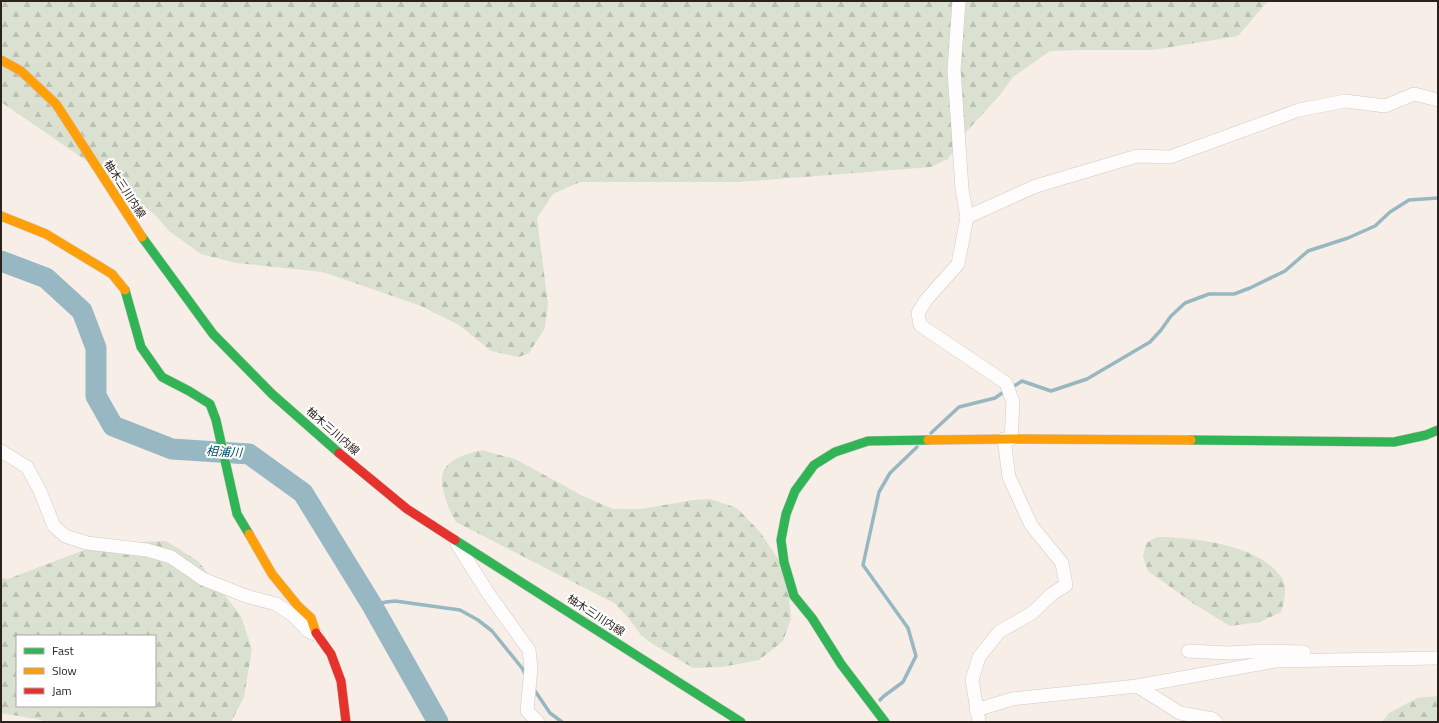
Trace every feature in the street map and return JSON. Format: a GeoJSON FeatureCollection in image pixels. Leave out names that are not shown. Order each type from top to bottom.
{"type":"FeatureCollection","features":[{"type":"Feature","properties":{"kind":"street"},"geometry":{"type":"LineString","coordinates":[[959,1],[954,70],[962,189],[967,216],[958,264],[926,300],[918,313],[920,325],[1006,383],[1013,402],[1007,439],[1009,477],[1031,525],[1062,563],[1066,585],[1052,594],[1032,613],[999,632],[979,657],[972,680],[978,716],[1012,699],[1137,686],[1275,661],[1438,658]]}},
{"type":"Feature","properties":{"kind":"street","name":"柚木三川内線"},"geometry":{"type":"LineString","coordinates":[[1,60],[22,71],[56,104],[139,233],[186,300],[213,334],[272,394],[353,465],[407,509],[741,722]]}},
{"type":"Feature","properties":{"kind":"street"},"geometry":{"type":"LineString","coordinates":[[967,216],[1036,186],[1137,156],[1170,157],[1299,110],[1346,101],[1385,106],[1414,94],[1438,100]]}},
{"type":"Feature","properties":{"kind":"street"},"geometry":{"type":"LineString","coordinates":[[1,216],[46,234],[112,274],[125,288],[141,347],[162,377],[210,404],[216,420],[237,514],[272,574],[298,606],[311,618],[317,635],[331,654],[340,680],[346,722]]}},
{"type":"Feature","properties":{"kind":"street"},"geometry":{"type":"LineString","coordinates":[[885,722],[841,664],[812,618],[794,596],[784,562],[781,540],[786,514],[795,491],[814,466],[835,452],[868,441],[1007,439],[1394,442],[1438,430]]}},
{"type":"Feature","properties":{"kind":"street"},"geometry":{"type":"LineString","coordinates":[[1,451],[27,467],[40,491],[54,526],[65,536],[87,543],[147,550],[171,558],[202,579],[246,596],[276,604],[294,616],[308,631],[317,635]]}},
{"type":"Feature","properties":{"kind":"street"},"geometry":{"type":"LineString","coordinates":[[452,538],[488,593],[529,650],[531,668],[527,711],[538,722]]}},
{"type":"Feature","properties":{"kind":"street"},"geometry":{"type":"LineString","coordinates":[[1188,651],[1228,653],[1264,651],[1312,652],[1318,660]]}},
{"type":"Feature","properties":{"kind":"street"},"geometry":{"type":"LineString","coordinates":[[1137,686],[1180,713],[1213,720],[1216,722]]}},
{"type":"Feature","properties":{"kind":"green space"},"geometry":{"type":"Polygon","coordinates":[[[1,1],[1268,1],[1238,36],[1153,50],[1050,51],[1013,77],[1000,95],[967,131],[948,159],[931,167],[739,182],[580,182],[553,194],[537,218],[548,304],[545,328],[529,353],[519,357],[491,351],[459,325],[421,306],[323,272],[236,263],[201,254],[169,231],[155,215],[84,159],[1,102],[1,1]]]}},
{"type":"Feature","properties":{"kind":"green space"},"geometry":{"type":"Polygon","coordinates":[[[482,450],[515,459],[583,496],[613,509],[641,509],[693,500],[710,499],[737,508],[760,532],[779,560],[789,596],[791,619],[783,641],[759,660],[722,667],[693,668],[651,643],[641,635],[626,615],[614,603],[456,522],[444,495],[442,480],[445,468],[452,461],[462,456],[482,450]]]}},
{"type":"Feature","properties":{"kind":"green space"},"geometry":{"type":"Polygon","coordinates":[[[1157,537],[1171,537],[1222,544],[1254,555],[1267,563],[1283,579],[1285,596],[1281,612],[1260,622],[1230,626],[1194,604],[1148,571],[1143,557],[1146,543],[1157,537]]]}},
{"type":"Feature","properties":{"kind":"green space"},"geometry":{"type":"Polygon","coordinates":[[[166,541],[198,561],[241,616],[252,649],[244,697],[231,722],[45,722],[1,713],[1,578],[8,579],[100,544],[166,541]]]}},
{"type":"Feature","properties":{"kind":"green space"},"geometry":{"type":"Polygon","coordinates":[[[1438,696],[1438,722],[1382,722],[1389,713],[1417,698],[1438,696]]]}},
{"type":"Feature","properties":{"kind":"waterway"},"geometry":{"type":"LineString","coordinates":[[1011,388],[1022,381],[1051,391],[1087,379],[1150,342],[1171,316],[1185,303],[1209,294],[1234,294],[1250,288],[1285,271],[1308,251],[1348,238],[1375,226],[1390,212],[1409,200],[1438,198]]}},
{"type":"Feature","properties":{"kind":"waterway","name":"相浦川"},"geometry":{"type":"LineString","coordinates":[[1,261],[46,278],[82,311],[96,348],[96,396],[113,426],[172,449],[249,454],[303,493],[372,605],[438,722]]}},
{"type":"Feature","properties":{"kind":"waterway"},"geometry":{"type":"LineString","coordinates":[[931,433],[959,407],[995,398],[1005,391]]}},
{"type":"Feature","properties":{"kind":"waterway"},"geometry":{"type":"LineString","coordinates":[[880,700],[903,682],[916,656],[908,628],[863,565],[879,492],[890,473],[917,447]]}},
{"type":"Feature","properties":{"kind":"waterway"},"geometry":{"type":"LineString","coordinates":[[372,605],[395,601],[460,610],[478,620],[492,631],[522,668],[526,676]]}},
{"type":"Feature","properties":{"kind":"waterway"},"geometry":{"type":"LineString","coordinates":[[533,688],[550,713],[562,722]]}},
{"type":"Feature","properties":{"kind":"traffic: fast"},"geometry":{"type":"LineString","coordinates":[[142,237],[213,334],[272,394],[339,453]]}},
{"type":"Feature","properties":{"kind":"traffic: fast"},"geometry":{"type":"LineString","coordinates":[[125,290],[141,347],[162,377],[210,404],[216,420],[237,514],[249,534]]}},
{"type":"Feature","properties":{"kind":"traffic: fast"},"geometry":{"type":"LineString","coordinates":[[1191,440],[1394,442],[1426,435],[1438,430]]}},
{"type":"Feature","properties":{"kind":"traffic: fast"},"geometry":{"type":"LineString","coordinates":[[885,722],[841,664],[812,618],[794,596],[784,562],[781,540],[786,514],[795,491],[814,465],[835,452],[868,441],[928,440]]}},
{"type":"Feature","properties":{"kind":"traffic: fast"},"geometry":{"type":"LineString","coordinates":[[455,540],[741,722]]}},
{"type":"Feature","properties":{"kind":"traffic: slow"},"geometry":{"type":"LineString","coordinates":[[1,60],[21,71],[56,104],[142,237]]}},
{"type":"Feature","properties":{"kind":"traffic: slow"},"geometry":{"type":"LineString","coordinates":[[1,216],[46,234],[112,274],[125,290]]}},
{"type":"Feature","properties":{"kind":"traffic: slow"},"geometry":{"type":"LineString","coordinates":[[928,440],[1191,440]]}},
{"type":"Feature","properties":{"kind":"traffic: slow"},"geometry":{"type":"LineString","coordinates":[[249,534],[272,574],[298,606],[311,618],[316,633]]}},
{"type":"Feature","properties":{"kind":"traffic: jam"},"geometry":{"type":"LineString","coordinates":[[339,453],[407,509],[455,540]]}},
{"type":"Feature","properties":{"kind":"traffic: jam"},"geometry":{"type":"LineString","coordinates":[[316,633],[331,654],[341,681],[346,722]]}}]}
